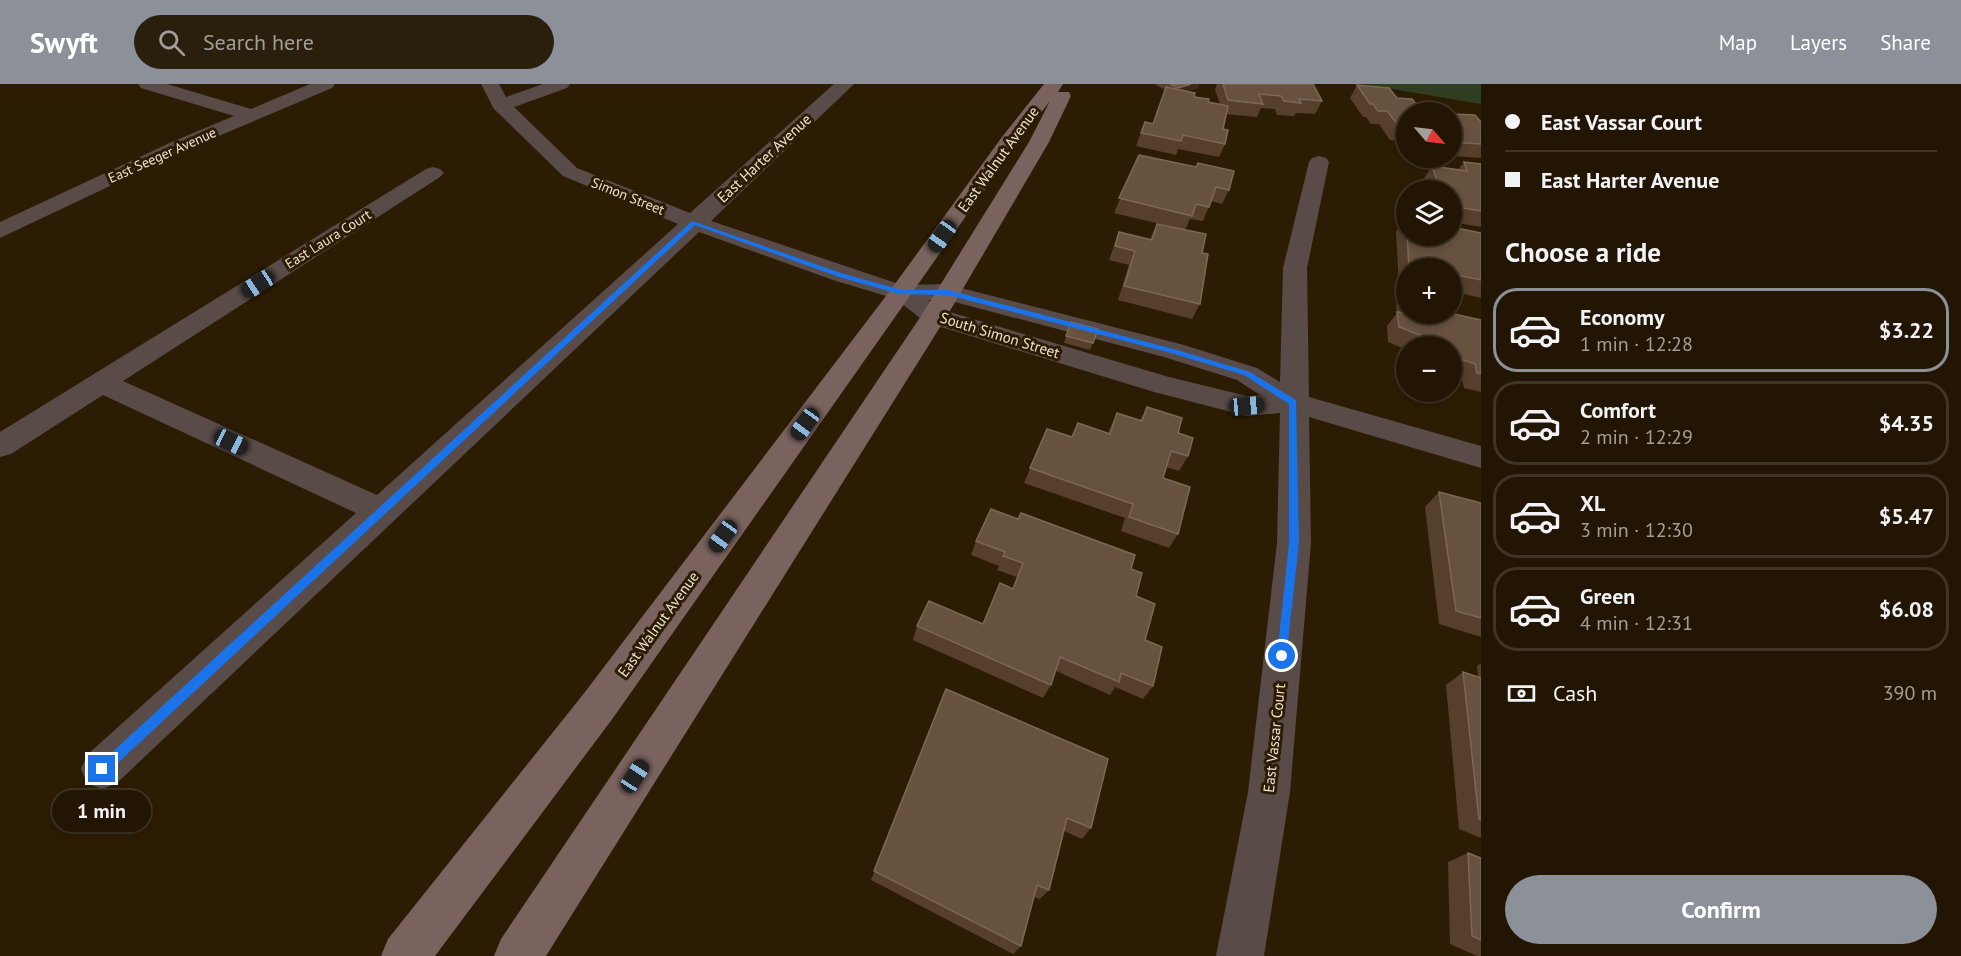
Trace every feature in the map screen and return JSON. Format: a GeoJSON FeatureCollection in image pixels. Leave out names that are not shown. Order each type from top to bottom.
{"type":"FeatureCollection","features":[{"type":"Feature","properties":{"kind":"main road","name":"East Walnut Avenue"},"geometry":{"type":"LineString","coordinates":[[405,956],[599,705],[901,293],[1009,141],[1054,84]]}},
{"type":"Feature","properties":{"kind":"main road","name":"East Walnut Avenue"},"geometry":{"type":"LineString","coordinates":[[518,956],[941,304],[1039,142],[1068,84]]}},
{"type":"Feature","properties":{"kind":"street"},"geometry":{"type":"LineString","coordinates":[[147,84],[252,115]]}},
{"type":"Feature","properties":{"kind":"street","name":"East Seeger Avenue"},"geometry":{"type":"LineString","coordinates":[[0,231],[181,145],[326,84]]}},
{"type":"Feature","properties":{"kind":"street","name":"Simon Street"},"geometry":{"type":"LineString","coordinates":[[490,84],[501,105],[570,172],[694,223],[842,275],[901,293]]}},
{"type":"Feature","properties":{"kind":"street"},"geometry":{"type":"LineString","coordinates":[[501,105],[561,84]]}},
{"type":"Feature","properties":{"kind":"street","name":"East Harter Avenue"},"geometry":{"type":"LineString","coordinates":[[102,769],[844,84]]}},
{"type":"Feature","properties":{"kind":"street","name":"East Vassar Court"},"geometry":{"type":"LineString","coordinates":[[1240,956],[1269,792],[1294,543],[1295,268],[1318,162]]}},
{"type":"Feature","properties":{"kind":"street","name":"East Laura Court"},"geometry":{"type":"LineString","coordinates":[[0,446],[433,173]]}},
{"type":"Feature","properties":{"kind":"street","name":"South Simon Street"},"geometry":{"type":"LineString","coordinates":[[901,293],[941,304],[1164,385],[1247,406],[1293,402],[1481,457]]}},
{"type":"Feature","properties":{"kind":"street"},"geometry":{"type":"LineString","coordinates":[[102,383],[382,511]]}},
{"type":"Feature","properties":{"kind":"green space"},"geometry":{"type":"Polygon","coordinates":[[[1363,84],[1481,84],[1481,104],[1363,84]]]}},
{"type":"Feature","properties":{"kind":"building"},"geometry":{"type":"Polygon","coordinates":[[[1170,84],[1191,84],[1178,88],[1170,84]]]}},
{"type":"Feature","properties":{"kind":"building"},"geometry":{"type":"Polygon","coordinates":[[[1223,84],[1313,84],[1322,101],[1299,99],[1301,103],[1284,101],[1281,96],[1259,94],[1263,104],[1228,100],[1223,84]]]}},
{"type":"Feature","properties":{"kind":"building"},"geometry":{"type":"Polygon","coordinates":[[[1357,85],[1389,88],[1397,98],[1412,99],[1414,102],[1396,102],[1396,122],[1387,111],[1378,111],[1373,104],[1370,104],[1357,85]]]}},
{"type":"Feature","properties":{"kind":"building"},"geometry":{"type":"Polygon","coordinates":[[[1166,87],[1195,93],[1194,97],[1209,99],[1208,102],[1228,106],[1223,129],[1228,130],[1225,144],[1183,135],[1181,141],[1141,133],[1145,122],[1153,124],[1166,87]]]}},
{"type":"Feature","properties":{"kind":"building"},"geometry":{"type":"Polygon","coordinates":[[[1462,114],[1475,115],[1481,122],[1481,144],[1462,143],[1462,114]]]}},
{"type":"Feature","properties":{"kind":"building"},"geometry":{"type":"Polygon","coordinates":[[[1139,155],[1196,167],[1198,163],[1234,171],[1229,190],[1216,187],[1209,207],[1196,204],[1192,216],[1119,198],[1139,155]]]}},
{"type":"Feature","properties":{"kind":"building"},"geometry":{"type":"Polygon","coordinates":[[[1464,162],[1481,164],[1481,211],[1462,208],[1462,180],[1437,180],[1433,168],[1467,171],[1464,162]]]}},
{"type":"Feature","properties":{"kind":"building"},"geometry":{"type":"Polygon","coordinates":[[[1157,224],[1206,234],[1202,253],[1208,254],[1200,304],[1124,286],[1135,251],[1115,246],[1119,232],[1152,240],[1157,224]]]}},
{"type":"Feature","properties":{"kind":"building"},"geometry":{"type":"Polygon","coordinates":[[[1462,229],[1481,233],[1481,280],[1462,276],[1462,258],[1408,258],[1408,246],[1462,246],[1462,229]]]}},
{"type":"Feature","properties":{"kind":"building"},"geometry":{"type":"Polygon","coordinates":[[[1462,316],[1481,320],[1481,374],[1477,373],[1475,364],[1462,359],[1462,336],[1422,336],[1399,327],[1399,324],[1462,324],[1462,316]]]}},
{"type":"Feature","properties":{"kind":"building"},"geometry":{"type":"Polygon","coordinates":[[[1071,322],[1098,329],[1093,343],[1066,336],[1071,322]]]}},
{"type":"Feature","properties":{"kind":"building"},"geometry":{"type":"Polygon","coordinates":[[[1147,407],[1182,418],[1178,433],[1193,438],[1188,456],[1171,451],[1163,478],[1190,487],[1178,534],[1129,517],[1133,504],[1030,468],[1047,429],[1072,437],[1078,423],[1110,434],[1117,413],[1142,421],[1147,407]]]}},
{"type":"Feature","properties":{"kind":"building"},"geometry":{"type":"Polygon","coordinates":[[[1439,492],[1481,503],[1481,618],[1456,611],[1439,492]]]}},
{"type":"Feature","properties":{"kind":"building"},"geometry":{"type":"Polygon","coordinates":[[[991,509],[1018,519],[1021,513],[1135,555],[1131,569],[1142,573],[1136,596],[1155,604],[1145,640],[1162,647],[1153,686],[1121,673],[1119,682],[1060,657],[1051,685],[917,626],[929,601],[983,624],[1000,583],[1013,589],[1023,563],[1003,556],[1005,552],[976,541],[991,509]]]}},
{"type":"Feature","properties":{"kind":"building"},"geometry":{"type":"Polygon","coordinates":[[[1463,672],[1481,678],[1481,820],[1479,819],[1463,672]]]}},
{"type":"Feature","properties":{"kind":"building"},"geometry":{"type":"Polygon","coordinates":[[[946,689],[1108,759],[1091,828],[1067,818],[1049,890],[1037,885],[1021,946],[874,871],[946,689]]]}},
{"type":"Feature","properties":{"kind":"building"},"geometry":{"type":"Polygon","coordinates":[[[1468,853],[1481,858],[1481,940],[1472,936],[1468,853]]]}},
{"type":"Feature","properties":{"kind":"route"},"geometry":{"type":"LineString","coordinates":[[102,769],[694,223],[842,275],[901,293],[948,292],[1174,351],[1247,374],[1293,402],[1294,543],[1282,656]]}}]}
